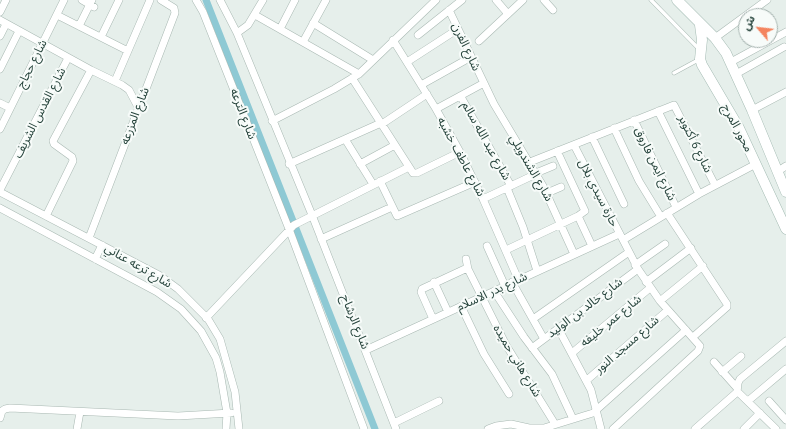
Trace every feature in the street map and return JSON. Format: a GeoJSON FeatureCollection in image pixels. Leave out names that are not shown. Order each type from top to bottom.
{"type":"FeatureCollection","features":[{"type":"Feature","properties":{"kind":"main road","name":"محور المرج"},"geometry":{"type":"LineString","coordinates":[[681,1],[700,25],[715,38],[730,62],[782,169],[786,192]]}},
{"type":"Feature","properties":{"kind":"main road","name":"محور المرج"},"geometry":{"type":"LineString","coordinates":[[700,25],[700,55],[739,128],[786,230]]}},
{"type":"Feature","properties":{"kind":"street"},"geometry":{"type":"LineString","coordinates":[[0,12],[6,0]]}},
{"type":"Feature","properties":{"kind":"street","name":"شارع حجاج"},"geometry":{"type":"LineString","coordinates":[[0,129],[64,0]]}},
{"type":"Feature","properties":{"kind":"street"},"geometry":{"type":"LineString","coordinates":[[79,26],[92,4],[82,0]]}},
{"type":"Feature","properties":{"kind":"street"},"geometry":{"type":"LineString","coordinates":[[101,38],[119,0]]}},
{"type":"Feature","properties":{"kind":"street"},"geometry":{"type":"LineString","coordinates":[[115,81],[150,0]]}},
{"type":"Feature","properties":{"kind":"street","name":"شارع المزرعه"},"geometry":{"type":"LineString","coordinates":[[89,238],[175,13],[174,8],[161,0]]}},
{"type":"Feature","properties":{"kind":"street","name":"شارع الترعه"},"geometry":{"type":"LineString","coordinates":[[196,0],[291,227]]}},
{"type":"Feature","properties":{"kind":"street","name":"شارع الترعه"},"geometry":{"type":"LineString","coordinates":[[220,0],[237,33],[289,164],[312,216]]}},
{"type":"Feature","properties":{"kind":"street"},"geometry":{"type":"LineString","coordinates":[[237,33],[248,25],[263,0]]}},
{"type":"Feature","properties":{"kind":"street"},"geometry":{"type":"LineString","coordinates":[[280,29],[296,0]]}},
{"type":"Feature","properties":{"kind":"street"},"geometry":{"type":"LineString","coordinates":[[303,42],[326,0]]}},
{"type":"Feature","properties":{"kind":"street"},"geometry":{"type":"LineString","coordinates":[[272,120],[334,90],[359,74],[436,0]]}},
{"type":"Feature","properties":{"kind":"street"},"geometry":{"type":"LineString","coordinates":[[418,35],[462,0]]}},
{"type":"Feature","properties":{"kind":"street"},"geometry":{"type":"LineString","coordinates":[[496,0],[508,14]]}},
{"type":"Feature","properties":{"kind":"street"},"geometry":{"type":"LineString","coordinates":[[479,41],[524,0]]}},
{"type":"Feature","properties":{"kind":"street"},"geometry":{"type":"LineString","coordinates":[[544,0],[553,10]]}},
{"type":"Feature","properties":{"kind":"street"},"geometry":{"type":"LineString","coordinates":[[715,38],[767,0]]}},
{"type":"Feature","properties":{"kind":"street","name":"شارع الفرن"},"geometry":{"type":"LineString","coordinates":[[449,10],[484,83]]}},
{"type":"Feature","properties":{"kind":"street"},"geometry":{"type":"LineString","coordinates":[[57,15],[128,51]]}},
{"type":"Feature","properties":{"kind":"street"},"geometry":{"type":"LineString","coordinates":[[255,15],[359,74]]}},
{"type":"Feature","properties":{"kind":"street"},"geometry":{"type":"LineString","coordinates":[[0,36],[3,22],[68,58],[127,88],[138,107]]}},
{"type":"Feature","properties":{"kind":"street"},"geometry":{"type":"LineString","coordinates":[[313,22],[373,60]]}},
{"type":"Feature","properties":{"kind":"street"},"geometry":{"type":"LineString","coordinates":[[407,62],[458,29]]}},
{"type":"Feature","properties":{"kind":"street"},"geometry":{"type":"LineString","coordinates":[[0,69],[20,31]]}},
{"type":"Feature","properties":{"kind":"street"},"geometry":{"type":"LineString","coordinates":[[730,62],[786,32]]}},
{"type":"Feature","properties":{"kind":"street","name":"شارع عاطف خشبه"},"geometry":{"type":"LineString","coordinates":[[393,40],[436,109],[475,182],[506,250],[512,282]]}},
{"type":"Feature","properties":{"kind":"street"},"geometry":{"type":"LineString","coordinates":[[736,74],[784,47]]}},
{"type":"Feature","properties":{"kind":"street","name":"شارع القدس الشريف"},"geometry":{"type":"LineString","coordinates":[[0,191],[68,58]]}},
{"type":"Feature","properties":{"kind":"street"},"geometry":{"type":"LineString","coordinates":[[421,85],[471,58]]}},
{"type":"Feature","properties":{"kind":"street"},"geometry":{"type":"LineString","coordinates":[[46,216],[73,161],[72,157],[54,144],[53,141],[91,70]]}},
{"type":"Feature","properties":{"kind":"street"},"geometry":{"type":"LineString","coordinates":[[352,78],[409,167],[416,174],[460,152]]}},
{"type":"Feature","properties":{"kind":"street"},"geometry":{"type":"LineString","coordinates":[[436,109],[484,83]]}},
{"type":"Feature","properties":{"kind":"street","name":"شارع الشندويلي"},"geometry":{"type":"LineString","coordinates":[[484,83],[499,115],[530,162],[547,193],[574,254]]}},
{"type":"Feature","properties":{"kind":"street"},"geometry":{"type":"LineString","coordinates":[[752,110],[786,92]]}},
{"type":"Feature","properties":{"kind":"street"},"geometry":{"type":"LineString","coordinates":[[289,164],[381,124],[427,94]]}},
{"type":"Feature","properties":{"kind":"street","name":"شارع عبد الله سالم"},"geometry":{"type":"LineString","coordinates":[[461,96],[509,187],[537,271]]}},
{"type":"Feature","properties":{"kind":"street"},"geometry":{"type":"LineString","coordinates":[[0,103],[10,108]]}},
{"type":"Feature","properties":{"kind":"street","name":"شارع 6 أكتوبر"},"geometry":{"type":"LineString","coordinates":[[658,111],[674,105],[715,185]]}},
{"type":"Feature","properties":{"kind":"street"},"geometry":{"type":"LineString","coordinates":[[530,162],[658,111],[699,194]]}},
{"type":"Feature","properties":{"kind":"street","name":"شارع ايمن فاروق"},"geometry":{"type":"LineString","coordinates":[[634,120],[676,207]]}},
{"type":"Feature","properties":{"kind":"street"},"geometry":{"type":"LineString","coordinates":[[614,128],[639,181],[661,217]]}},
{"type":"Feature","properties":{"kind":"street"},"geometry":{"type":"LineString","coordinates":[[592,137],[624,204]]}},
{"type":"Feature","properties":{"kind":"street"},"geometry":{"type":"LineString","coordinates":[[345,139],[371,181]]}},
{"type":"Feature","properties":{"kind":"street"},"geometry":{"type":"LineString","coordinates":[[360,164],[395,145]]}},
{"type":"Feature","properties":{"kind":"street","name":"حارة سيدي بلال"},"geometry":{"type":"LineString","coordinates":[[574,145],[619,234],[624,240],[629,252],[648,285],[660,302],[693,337]]}},
{"type":"Feature","properties":{"kind":"street"},"geometry":{"type":"LineString","coordinates":[[506,250],[578,216],[585,211],[557,151]]}},
{"type":"Feature","properties":{"kind":"street"},"geometry":{"type":"LineString","coordinates":[[624,240],[676,207],[756,164]]}},
{"type":"Feature","properties":{"kind":"street"},"geometry":{"type":"LineString","coordinates":[[483,199],[553,166]]}},
{"type":"Feature","properties":{"kind":"street"},"geometry":{"type":"LineString","coordinates":[[206,318],[291,227],[409,167]]}},
{"type":"Feature","properties":{"kind":"street"},"geometry":{"type":"LineString","coordinates":[[380,181],[395,215],[398,216],[475,182]]}},
{"type":"Feature","properties":{"kind":"street"},"geometry":{"type":"LineString","coordinates":[[547,193],[561,187]]}},
{"type":"Feature","properties":{"kind":"street","name":"شارع ترعه عناني"},"geometry":{"type":"LineString","coordinates":[[0,191],[168,281],[206,318],[220,339],[226,356],[235,392],[239,429]]}},
{"type":"Feature","properties":{"kind":"street"},"geometry":{"type":"LineString","coordinates":[[321,239],[392,207]]}},
{"type":"Feature","properties":{"kind":"street","name":"شارع ترعه عناني"},"geometry":{"type":"LineString","coordinates":[[0,208],[170,300],[192,320],[201,331],[216,358],[227,413],[226,429]]}},
{"type":"Feature","properties":{"kind":"street"},"geometry":{"type":"LineString","coordinates":[[613,429],[698,351],[700,346],[693,337],[727,306],[703,266],[667,213]]}},
{"type":"Feature","properties":{"kind":"street","name":"شارع الرشاح"},"geometry":{"type":"LineString","coordinates":[[312,216],[395,426]]}},
{"type":"Feature","properties":{"kind":"street"},"geometry":{"type":"LineString","coordinates":[[578,216],[592,246]]}},
{"type":"Feature","properties":{"kind":"street"},"geometry":{"type":"LineString","coordinates":[[291,227],[364,429]]}},
{"type":"Feature","properties":{"kind":"street","name":"شارع بدر الاسلام"},"geometry":{"type":"LineString","coordinates":[[366,350],[619,234]]}},
{"type":"Feature","properties":{"kind":"street","name":"شارع خالد بن الوليد"},"geometry":{"type":"LineString","coordinates":[[532,348],[665,244]]}},
{"type":"Feature","properties":{"kind":"street"},"geometry":{"type":"LineString","coordinates":[[95,259],[102,245]]}},
{"type":"Feature","properties":{"kind":"street"},"geometry":{"type":"LineString","coordinates":[[487,246],[512,282],[544,339]]}},
{"type":"Feature","properties":{"kind":"street","name":"شارع عمر خليفه"},"geometry":{"type":"LineString","coordinates":[[572,353],[691,248]]}},
{"type":"Feature","properties":{"kind":"street"},"geometry":{"type":"LineString","coordinates":[[533,319],[629,252]]}},
{"type":"Feature","properties":{"kind":"street","name":"شارع هاني حميده"},"geometry":{"type":"LineString","coordinates":[[466,259],[468,269],[481,297],[506,345],[555,424]]}},
{"type":"Feature","properties":{"kind":"street"},"geometry":{"type":"LineString","coordinates":[[660,302],[703,266]]}},
{"type":"Feature","properties":{"kind":"street"},"geometry":{"type":"LineString","coordinates":[[433,319],[421,290],[434,282],[468,269]]}},
{"type":"Feature","properties":{"kind":"street"},"geometry":{"type":"LineString","coordinates":[[434,282],[448,312]]}},
{"type":"Feature","properties":{"kind":"street"},"geometry":{"type":"LineString","coordinates":[[494,291],[532,348],[552,374],[573,419]]}},
{"type":"Feature","properties":{"kind":"street"},"geometry":{"type":"LineString","coordinates":[[461,306],[484,354],[509,394]]}},
{"type":"Feature","properties":{"kind":"street","name":"شارع مسجد النور"},"geometry":{"type":"LineString","coordinates":[[587,380],[668,310]]}},
{"type":"Feature","properties":{"kind":"street"},"geometry":{"type":"LineString","coordinates":[[558,328],[587,380],[593,395],[601,429]]}},
{"type":"Feature","properties":{"kind":"street"},"geometry":{"type":"LineString","coordinates":[[488,429],[504,424],[539,429],[596,411],[686,330]]}},
{"type":"Feature","properties":{"kind":"street"},"geometry":{"type":"LineString","coordinates":[[695,429],[737,390],[738,383],[743,376],[786,341]]}},
{"type":"Feature","properties":{"kind":"street"},"geometry":{"type":"LineString","coordinates":[[722,372],[741,356]]}},
{"type":"Feature","properties":{"kind":"street"},"geometry":{"type":"LineString","coordinates":[[714,362],[737,390],[777,429],[786,420],[769,401]]}},
{"type":"Feature","properties":{"kind":"street"},"geometry":{"type":"LineString","coordinates":[[748,401],[786,370]]}},
{"type":"Feature","properties":{"kind":"street"},"geometry":{"type":"LineString","coordinates":[[395,426],[439,401]]}},
{"type":"Feature","properties":{"kind":"street"},"geometry":{"type":"LineString","coordinates":[[0,418],[2,411],[10,408],[178,416],[236,412]]}},
{"type":"Feature","properties":{"kind":"street"},"geometry":{"type":"LineString","coordinates":[[77,429],[80,412]]}},
{"type":"Feature","properties":{"kind":"street"},"geometry":{"type":"LineString","coordinates":[[744,429],[760,412]]}},
{"type":"Feature","properties":{"kind":"lane"},"geometry":{"type":"LineString","coordinates":[[650,0],[700,55],[674,73]]}},
{"type":"Feature","properties":{"kind":"waterway"},"geometry":{"type":"LineString","coordinates":[[206,0],[375,429]]}}]}
